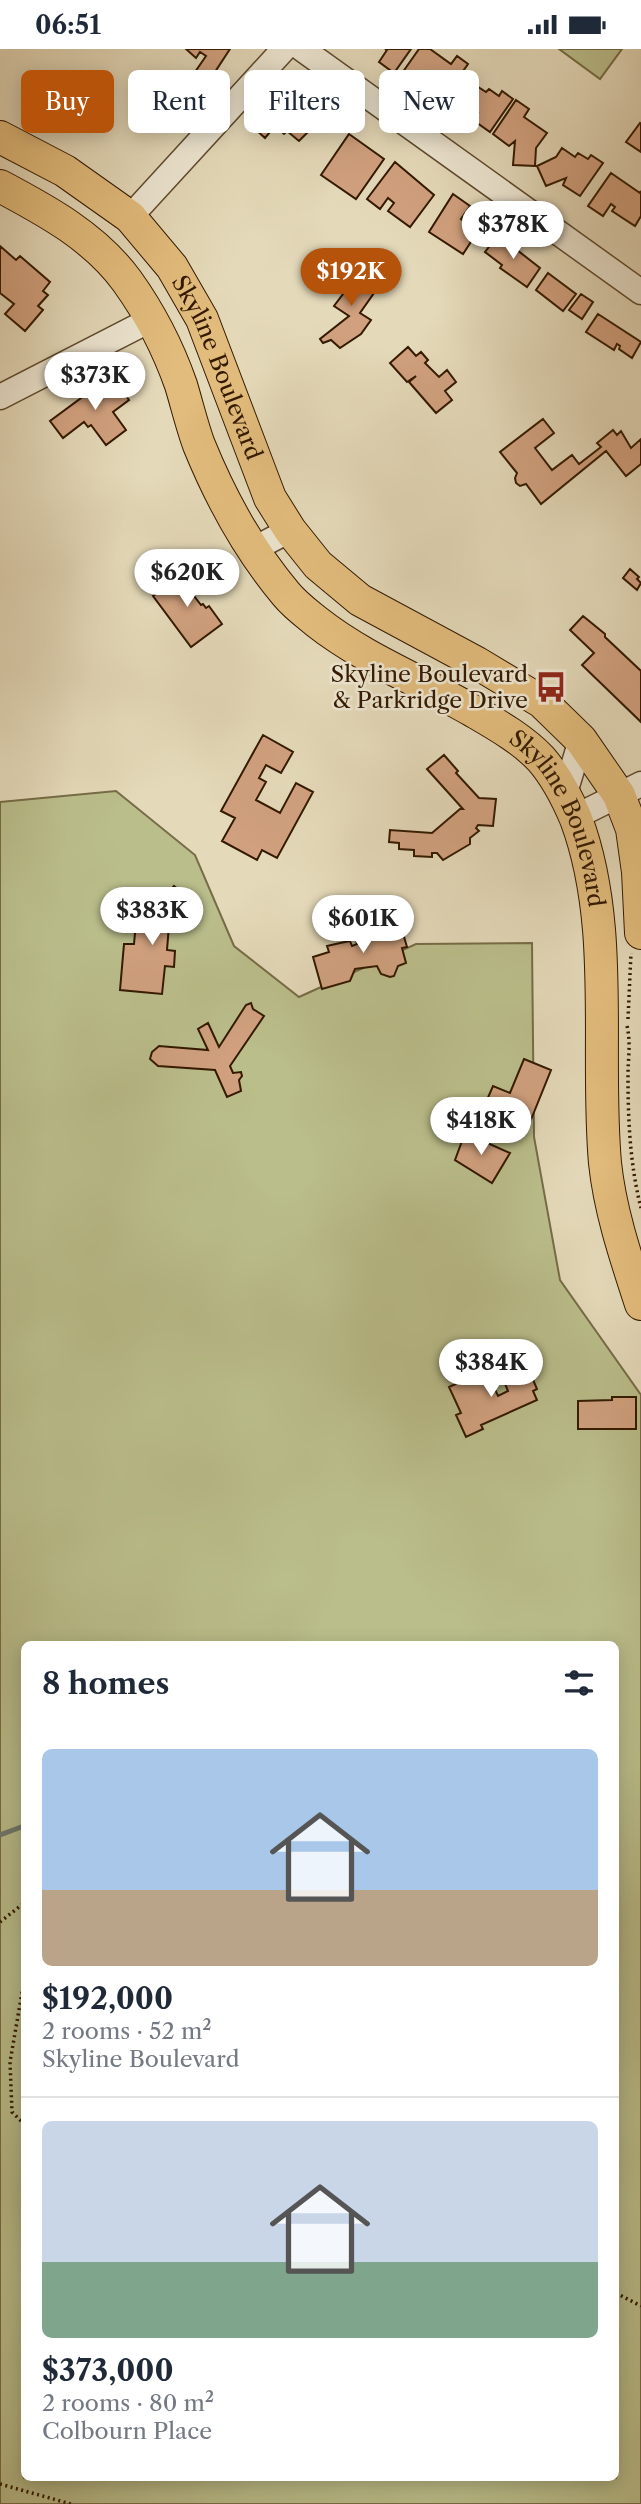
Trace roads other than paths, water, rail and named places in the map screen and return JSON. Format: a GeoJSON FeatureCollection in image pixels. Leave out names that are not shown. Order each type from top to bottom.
{"type":"FeatureCollection","features":[{"type":"Feature","properties":{"kind":"main road","name":"Skyline Boulevard"},"geometry":{"type":"LineString","coordinates":[[0,137],[65,171],[130,217],[172,267],[202,319],[270,498],[290,530],[318,565],[360,600],[477,663],[542,702],[630,790],[641,933]]}},
{"type":"Feature","properties":{"kind":"main road","name":"Skyline Boulevard"},"geometry":{"type":"LineString","coordinates":[[0,187],[72,228],[100,252],[125,279],[152,319],[181,386],[198,443],[230,512],[252,550],[288,597],[336,637],[499,726],[544,762],[569,807],[593,877],[597,910],[605,1163],[611,1202],[641,1304]]}},
{"type":"Feature","properties":{"kind":"street"},"geometry":{"type":"LineString","coordinates":[[130,217],[284,49]]}},
{"type":"Feature","properties":{"kind":"street"},"geometry":{"type":"LineString","coordinates":[[302,49],[637,281]]}},
{"type":"Feature","properties":{"kind":"street"},"geometry":{"type":"LineString","coordinates":[[0,397],[152,319]]}},
{"type":"Feature","properties":{"kind":"street"},"geometry":{"type":"LineString","coordinates":[[252,550],[290,530]]}},
{"type":"Feature","properties":{"kind":"street"},"geometry":{"type":"LineString","coordinates":[[581,740],[569,807],[630,790]]}},
{"type":"Feature","properties":{"kind":"waterway"},"geometry":{"type":"LineString","coordinates":[[0,1835],[21,1827]]}},
{"type":"Feature","properties":{"kind":"place","name":"Skyline Boulevard & Parkridge Drive"},"geometry":{"type":"Point","coordinates":[551,687]}}]}
